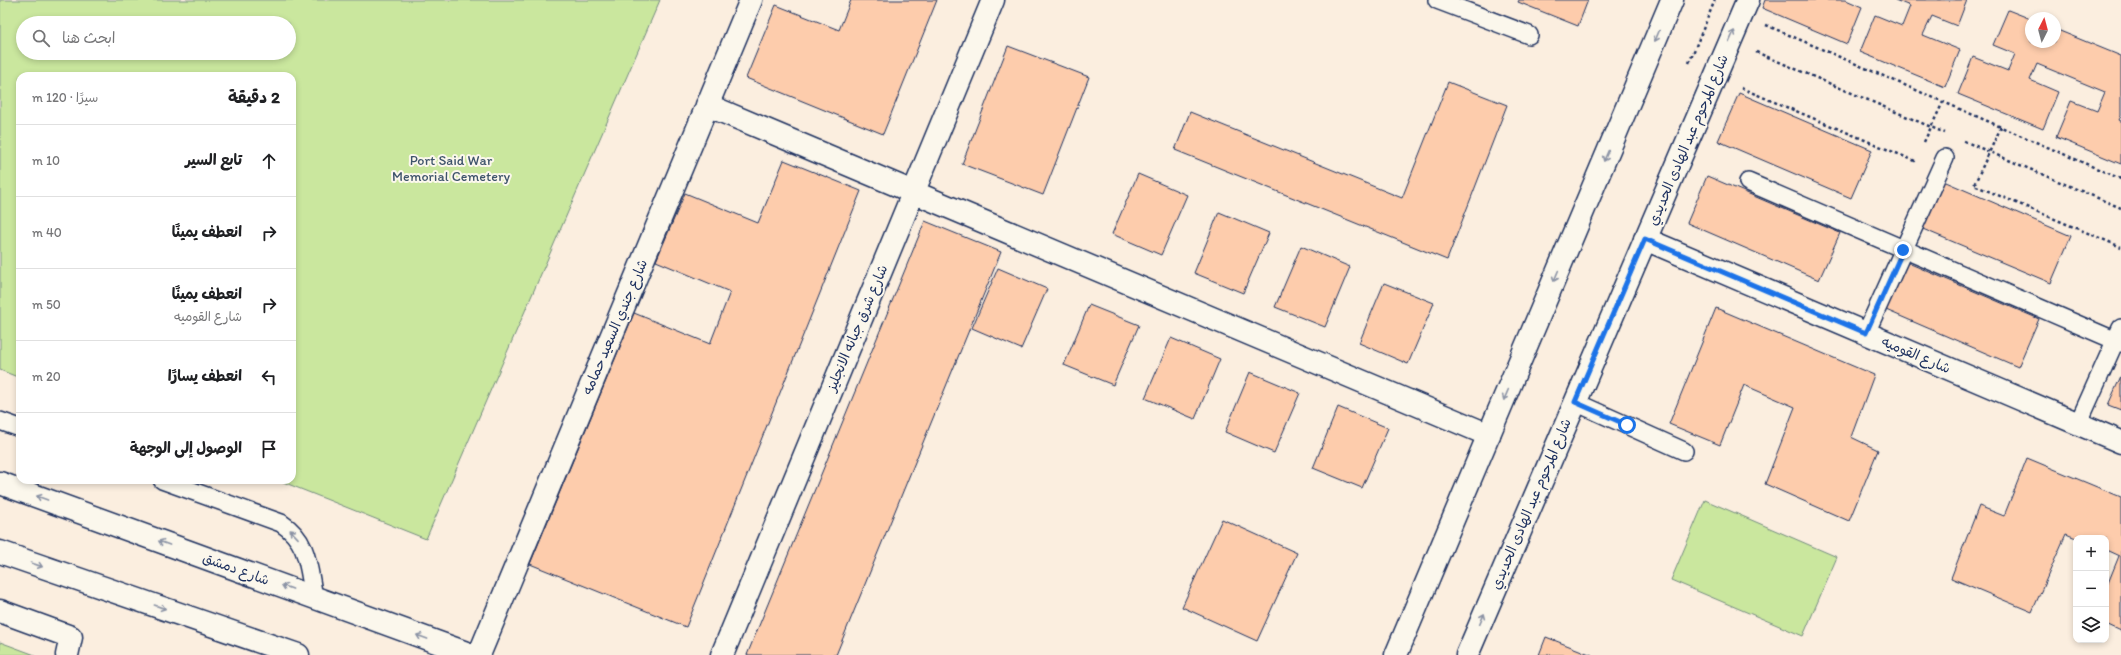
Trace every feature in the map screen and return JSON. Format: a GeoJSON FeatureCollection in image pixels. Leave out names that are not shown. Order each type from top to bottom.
{"type":"FeatureCollection","features":[{"type":"Feature","properties":{"kind":"street","name":"شارع جندي السعيد حمامه"},"geometry":{"type":"LineString","coordinates":[[479,655],[751,0]]}},
{"type":"Feature","properties":{"kind":"street","name":"شارع شرق جبانه الانجليز"},"geometry":{"type":"LineString","coordinates":[[722,655],[993,0]]}},
{"type":"Feature","properties":{"kind":"street"},"geometry":{"type":"LineString","coordinates":[[1396,655],[1672,0]]}},
{"type":"Feature","properties":{"kind":"street","name":"شارع المرحوم عبد الهادى الحديدي"},"geometry":{"type":"LineString","coordinates":[[1467,655],[1745,7]]}},
{"type":"Feature","properties":{"kind":"street"},"geometry":{"type":"LineString","coordinates":[[707,105],[1489,435]]}},
{"type":"Feature","properties":{"kind":"street","name":"شارع القوميه"},"geometry":{"type":"LineString","coordinates":[[1645,239],[2121,442]]}},
{"type":"Feature","properties":{"kind":"street","name":"شارع دمشق"},"geometry":{"type":"LineString","coordinates":[[0,483],[472,655]]}},
{"type":"Feature","properties":{"kind":"street"},"geometry":{"type":"LineString","coordinates":[[0,552],[262,649],[298,655]]}},
{"type":"Feature","properties":{"kind":"street"},"geometry":{"type":"LineString","coordinates":[[0,611],[71,637],[67,655]]}},
{"type":"Feature","properties":{"kind":"lane"},"geometry":{"type":"LineString","coordinates":[[1437,0],[1476,7],[1529,36]]}},
{"type":"Feature","properties":{"kind":"lane"},"geometry":{"type":"LineString","coordinates":[[1866,333],[1945,158]]}},
{"type":"Feature","properties":{"kind":"lane"},"geometry":{"type":"LineString","coordinates":[[1748,182],[1903,250],[2119,337],[2078,424]]}},
{"type":"Feature","properties":{"kind":"lane"},"geometry":{"type":"LineString","coordinates":[[1575,402],[1684,451]]}},
{"type":"Feature","properties":{"kind":"lane"},"geometry":{"type":"LineString","coordinates":[[0,421],[16,427]]}},
{"type":"Feature","properties":{"kind":"lane"},"geometry":{"type":"LineString","coordinates":[[173,484],[289,528],[301,542],[305,551],[314,597]]}},
{"type":"Feature","properties":{"kind":"path"},"geometry":{"type":"LineString","coordinates":[[1745,7],[1943,102],[2121,179]]}},
{"type":"Feature","properties":{"kind":"path"},"geometry":{"type":"LineString","coordinates":[[1730,41],[1948,134]]}},
{"type":"Feature","properties":{"kind":"path"},"geometry":{"type":"LineString","coordinates":[[1714,77],[1915,161],[1919,154]]}},
{"type":"Feature","properties":{"kind":"path"},"geometry":{"type":"LineString","coordinates":[[1922,147],[1943,102]]}},
{"type":"Feature","properties":{"kind":"path"},"geometry":{"type":"LineString","coordinates":[[2001,127],[1974,185],[2121,247]]}},
{"type":"Feature","properties":{"kind":"path"},"geometry":{"type":"LineString","coordinates":[[1961,140],[2121,208]]}},
{"type":"Feature","properties":{"kind":"green space","name":"Port Said War Memorial Cemetery"},"geometry":{"type":"Polygon","coordinates":[[[0,0],[660,0],[426,539],[288,484],[296,484],[296,72],[16,72],[16,376],[0,370],[0,0]]]}},
{"type":"Feature","properties":{"kind":"green space"},"geometry":{"type":"Polygon","coordinates":[[[1705,500],[1837,557],[1803,636],[1671,580],[1705,500]]]}},
{"type":"Feature","properties":{"kind":"green space"},"geometry":{"type":"Polygon","coordinates":[[[0,642],[35,655],[0,655],[0,642]]]}},
{"type":"Feature","properties":{"kind":"building"},"geometry":{"type":"Polygon","coordinates":[[[851,0],[937,0],[883,134],[746,78],[776,5],[839,30],[851,0]]]}},
{"type":"Feature","properties":{"kind":"building"},"geometry":{"type":"Polygon","coordinates":[[[1519,0],[1588,0],[1578,26],[1518,2],[1519,0]]]}},
{"type":"Feature","properties":{"kind":"building"},"geometry":{"type":"Polygon","coordinates":[[[1765,0],[1846,0],[1862,7],[1847,44],[1762,8],[1765,0]]]}},
{"type":"Feature","properties":{"kind":"building"},"geometry":{"type":"Polygon","coordinates":[[[1895,0],[1967,0],[1957,26],[1932,16],[1923,35],[1960,50],[1945,87],[1860,52],[1875,15],[1902,26],[1910,6],[1895,0]]]}},
{"type":"Feature","properties":{"kind":"building"},"geometry":{"type":"Polygon","coordinates":[[[2008,10],[2025,17],[2025,48],[2061,48],[2061,31],[2121,56],[2121,116],[2119,120],[2121,121],[2121,164],[2056,137],[2071,101],[2097,111],[2105,92],[2037,64],[2030,80],[2058,92],[2043,129],[1958,94],[1973,57],[2008,71],[2015,54],[1993,45],[2008,10]]]}},
{"type":"Feature","properties":{"kind":"building"},"geometry":{"type":"Polygon","coordinates":[[[1008,46],[1089,77],[1043,195],[962,164],[1008,46]]]}},
{"type":"Feature","properties":{"kind":"building"},"geometry":{"type":"Polygon","coordinates":[[[1448,82],[1507,105],[1447,260],[1175,150],[1190,112],[1402,198],[1448,82]]]}},
{"type":"Feature","properties":{"kind":"building"},"geometry":{"type":"Polygon","coordinates":[[[1739,93],[1872,150],[1851,198],[1718,141],[1739,93]]]}},
{"type":"Feature","properties":{"kind":"building"},"geometry":{"type":"Polygon","coordinates":[[[784,160],[861,191],[686,627],[530,564],[634,313],[710,344],[730,292],[656,261],[685,193],[758,223],[784,160]]]}},
{"type":"Feature","properties":{"kind":"building"},"geometry":{"type":"Polygon","coordinates":[[[1138,174],[1187,195],[1161,255],[1112,234],[1138,174]]]}},
{"type":"Feature","properties":{"kind":"building"},"geometry":{"type":"Polygon","coordinates":[[[1707,176],[1840,233],[1819,280],[1687,223],[1707,176]]]}},
{"type":"Feature","properties":{"kind":"building"},"geometry":{"type":"Polygon","coordinates":[[[1939,179],[2071,236],[2051,283],[1918,227],[1939,179]]]}},
{"type":"Feature","properties":{"kind":"building"},"geometry":{"type":"Polygon","coordinates":[[[1219,212],[1269,233],[1243,293],[1194,273],[1219,212]]]}},
{"type":"Feature","properties":{"kind":"building"},"geometry":{"type":"Polygon","coordinates":[[[925,221],[1001,252],[836,655],[747,655],[925,221]]]}},
{"type":"Feature","properties":{"kind":"building"},"geometry":{"type":"Polygon","coordinates":[[[1301,246],[1350,267],[1325,327],[1275,307],[1301,246]]]}},
{"type":"Feature","properties":{"kind":"building"},"geometry":{"type":"Polygon","coordinates":[[[1906,262],[2039,319],[2018,367],[1886,310],[1906,262]]]}},
{"type":"Feature","properties":{"kind":"building"},"geometry":{"type":"Polygon","coordinates":[[[998,268],[1047,289],[1021,349],[972,328],[998,268]]]}},
{"type":"Feature","properties":{"kind":"building"},"geometry":{"type":"Polygon","coordinates":[[[1384,283],[1434,303],[1408,364],[1359,343],[1384,283]]]}},
{"type":"Feature","properties":{"kind":"building"},"geometry":{"type":"Polygon","coordinates":[[[1089,305],[1139,325],[1113,385],[1064,365],[1089,305]]]}},
{"type":"Feature","properties":{"kind":"building"},"geometry":{"type":"Polygon","coordinates":[[[1716,308],[1874,375],[1851,437],[1878,450],[1849,521],[1765,484],[1795,407],[1744,385],[1720,445],[1669,424],[1716,308]]]}},
{"type":"Feature","properties":{"kind":"building"},"geometry":{"type":"Polygon","coordinates":[[[1171,338],[1220,359],[1195,419],[1145,398],[1171,338]]]}},
{"type":"Feature","properties":{"kind":"building"},"geometry":{"type":"Polygon","coordinates":[[[1250,372],[1300,393],[1274,453],[1225,432],[1250,372]]]}},
{"type":"Feature","properties":{"kind":"building"},"geometry":{"type":"Polygon","coordinates":[[[2121,376],[2121,410],[2108,405],[2121,376]]]}},
{"type":"Feature","properties":{"kind":"building"},"geometry":{"type":"Polygon","coordinates":[[[1338,407],[1388,428],[1362,488],[1313,468],[1338,407]]]}},
{"type":"Feature","properties":{"kind":"building"},"geometry":{"type":"Polygon","coordinates":[[[2027,458],[2121,497],[2121,631],[2109,625],[2109,581],[2119,556],[2109,551],[2109,535],[2073,535],[2073,537],[2066,534],[2032,612],[1951,578],[1979,506],[2004,516],[2027,458]]]}},
{"type":"Feature","properties":{"kind":"building"},"geometry":{"type":"Polygon","coordinates":[[[1222,519],[1297,553],[1257,641],[1182,607],[1222,519]]]}},
{"type":"Feature","properties":{"kind":"building"},"geometry":{"type":"Polygon","coordinates":[[[1546,637],[1592,655],[1539,655],[1546,637]]]}},
{"type":"Feature","properties":{"kind":"route"},"geometry":{"type":"LineString","coordinates":[[1627,425],[1575,402],[1645,239],[1866,333],[1903,250]]}}]}
